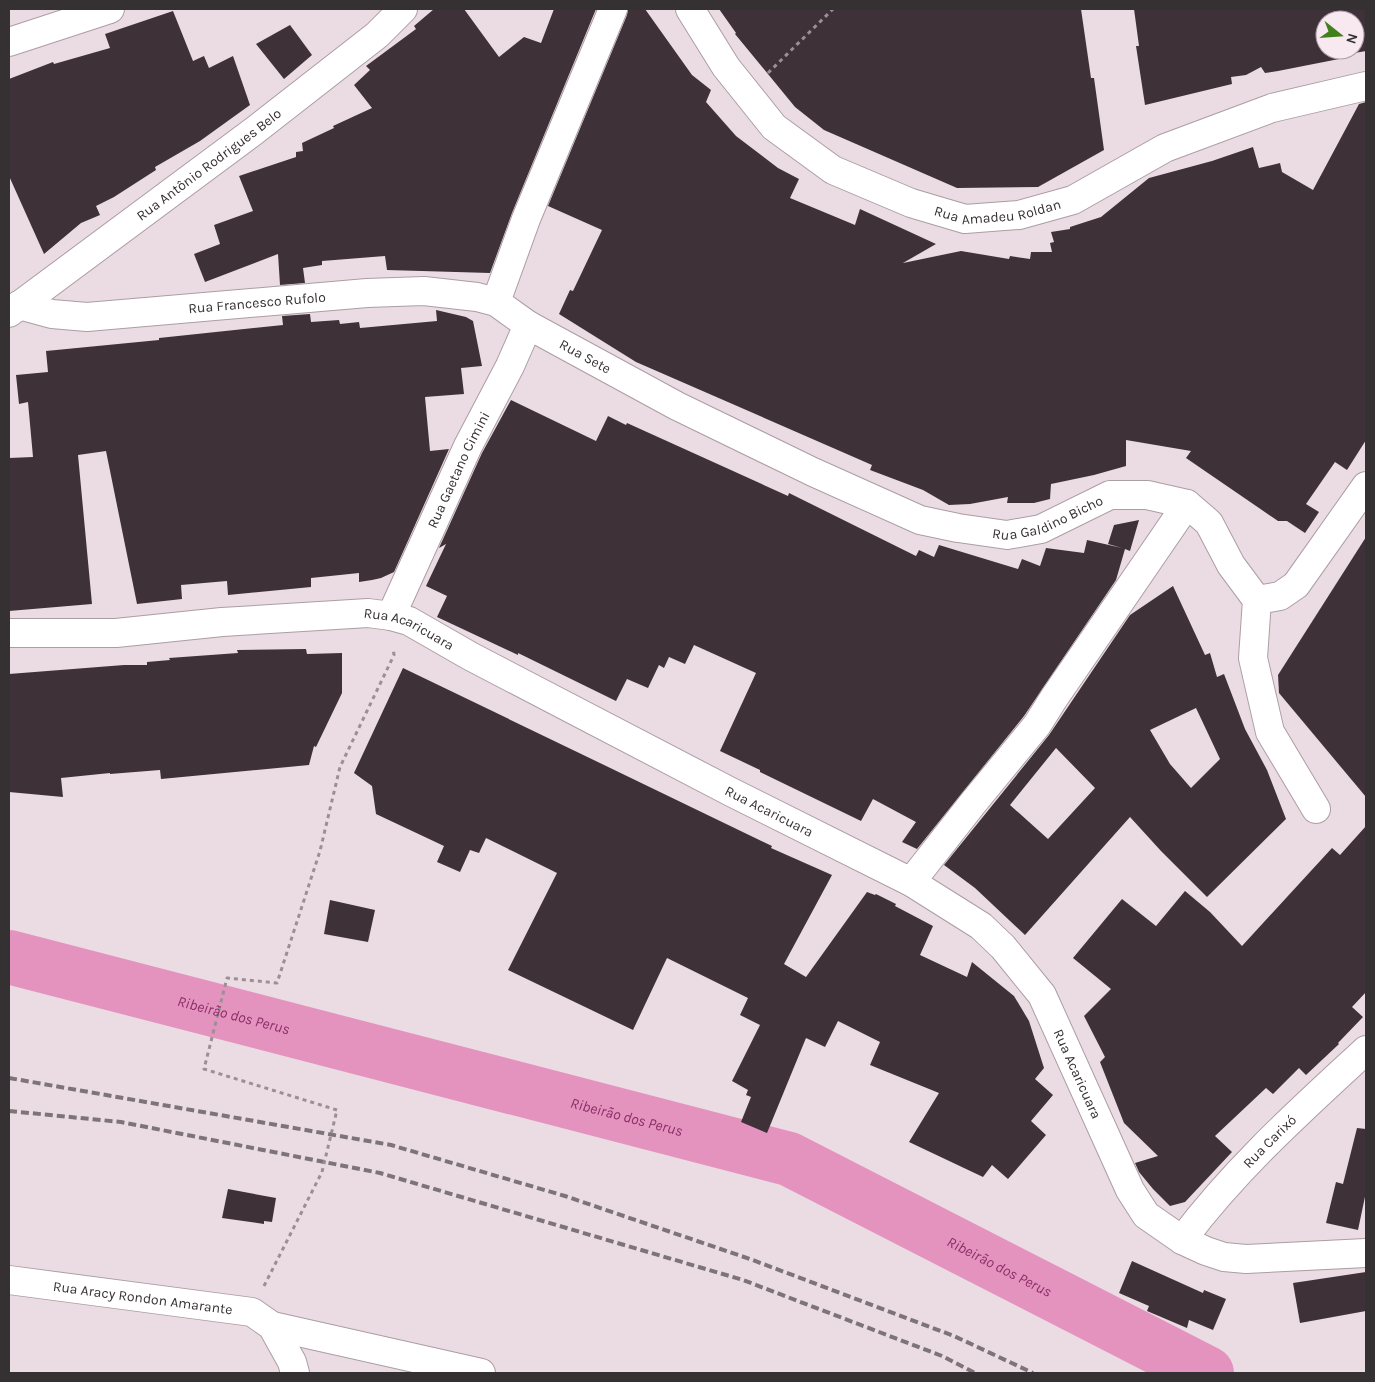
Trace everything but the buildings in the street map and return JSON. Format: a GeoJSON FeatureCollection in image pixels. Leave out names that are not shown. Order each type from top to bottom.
{"type":"FeatureCollection","features":[{"type":"Feature","properties":{"kind":"street"},"geometry":{"type":"LineString","coordinates":[[9,42],[110,9]]}},
{"type":"Feature","properties":{"kind":"street","name":"Rua Antônio Rodrigues Belo"},"geometry":{"type":"LineString","coordinates":[[14,309],[254,131],[377,35],[402,9]]}},
{"type":"Feature","properties":{"kind":"street"},"geometry":{"type":"LineString","coordinates":[[496,302],[526,218],[613,9]]}},
{"type":"Feature","properties":{"kind":"street","name":"Rua Amadeu Roldan"},"geometry":{"type":"LineString","coordinates":[[690,9],[726,67],[774,128],[833,170],[911,203],[965,219],[1019,215],[1073,200],[1165,148],[1272,108],[1366,86]]}},
{"type":"Feature","properties":{"kind":"street","name":"Rua Francesco Rufolo"},"geometry":{"type":"LineString","coordinates":[[14,309],[87,317],[367,293],[414,292],[477,297],[496,302]]}},
{"type":"Feature","properties":{"kind":"street","name":"Rua Sete"},"geometry":{"type":"LineString","coordinates":[[496,302],[528,325],[677,406]]}},
{"type":"Feature","properties":{"kind":"street","name":"Rua Gaetano Cimini"},"geometry":{"type":"LineString","coordinates":[[391,616],[468,446],[510,366],[528,325]]}},
{"type":"Feature","properties":{"kind":"street","name":"Rua Galdino Bicho"},"geometry":{"type":"LineString","coordinates":[[677,406],[903,514],[920,520],[958,528],[1007,535],[1041,529],[1110,495],[1147,495],[1187,504],[1209,523],[1231,565],[1257,600]]}},
{"type":"Feature","properties":{"kind":"street"},"geometry":{"type":"LineString","coordinates":[[1316,809],[1270,732],[1253,658],[1257,600],[1280,596],[1296,585],[1366,486]]}},
{"type":"Feature","properties":{"kind":"street"},"geometry":{"type":"LineString","coordinates":[[911,882],[1037,725],[1187,504]]}},
{"type":"Feature","properties":{"kind":"street","name":"Rua Acaricuara"},"geometry":{"type":"LineString","coordinates":[[9,633],[116,633],[242,621],[368,613],[409,621],[470,656],[716,784],[911,882],[981,926],[1009,954],[1042,995],[1130,1190],[1146,1215],[1182,1240],[1224,1257],[1246,1259],[1366,1253]]}},
{"type":"Feature","properties":{"kind":"street","name":"Rua Carixó"},"geometry":{"type":"LineString","coordinates":[[1182,1240],[1208,1205],[1272,1137],[1366,1050]]}},
{"type":"Feature","properties":{"kind":"street","name":"Rua Aracy Rondon Amarante"},"geometry":{"type":"LineString","coordinates":[[9,1280],[262,1319],[482,1373]]}},
{"type":"Feature","properties":{"kind":"street"},"geometry":{"type":"LineString","coordinates":[[262,1319],[292,1362],[295,1373]]}},
{"type":"Feature","properties":{"kind":"path"},"geometry":{"type":"LineString","coordinates":[[754,104],[766,75],[833,9]]}},
{"type":"Feature","properties":{"kind":"path"},"geometry":{"type":"LineString","coordinates":[[262,1319],[322,1172],[337,1110],[204,1069],[227,978],[278,983],[320,850],[340,767],[394,655],[391,616]]}},
{"type":"Feature","properties":{"kind":"waterway","name":"Ribeirão dos Perus"},"geometry":{"type":"LineString","coordinates":[[9,957],[789,1159],[1207,1373]]}},
{"type":"Feature","properties":{"kind":"railway"},"geometry":{"type":"LineString","coordinates":[[9,1078],[391,1145],[565,1196],[750,1259],[954,1336],[1033,1373]]}},
{"type":"Feature","properties":{"kind":"railway"},"geometry":{"type":"LineString","coordinates":[[9,1111],[121,1122],[380,1173],[743,1280],[942,1356],[975,1373]]}}]}
